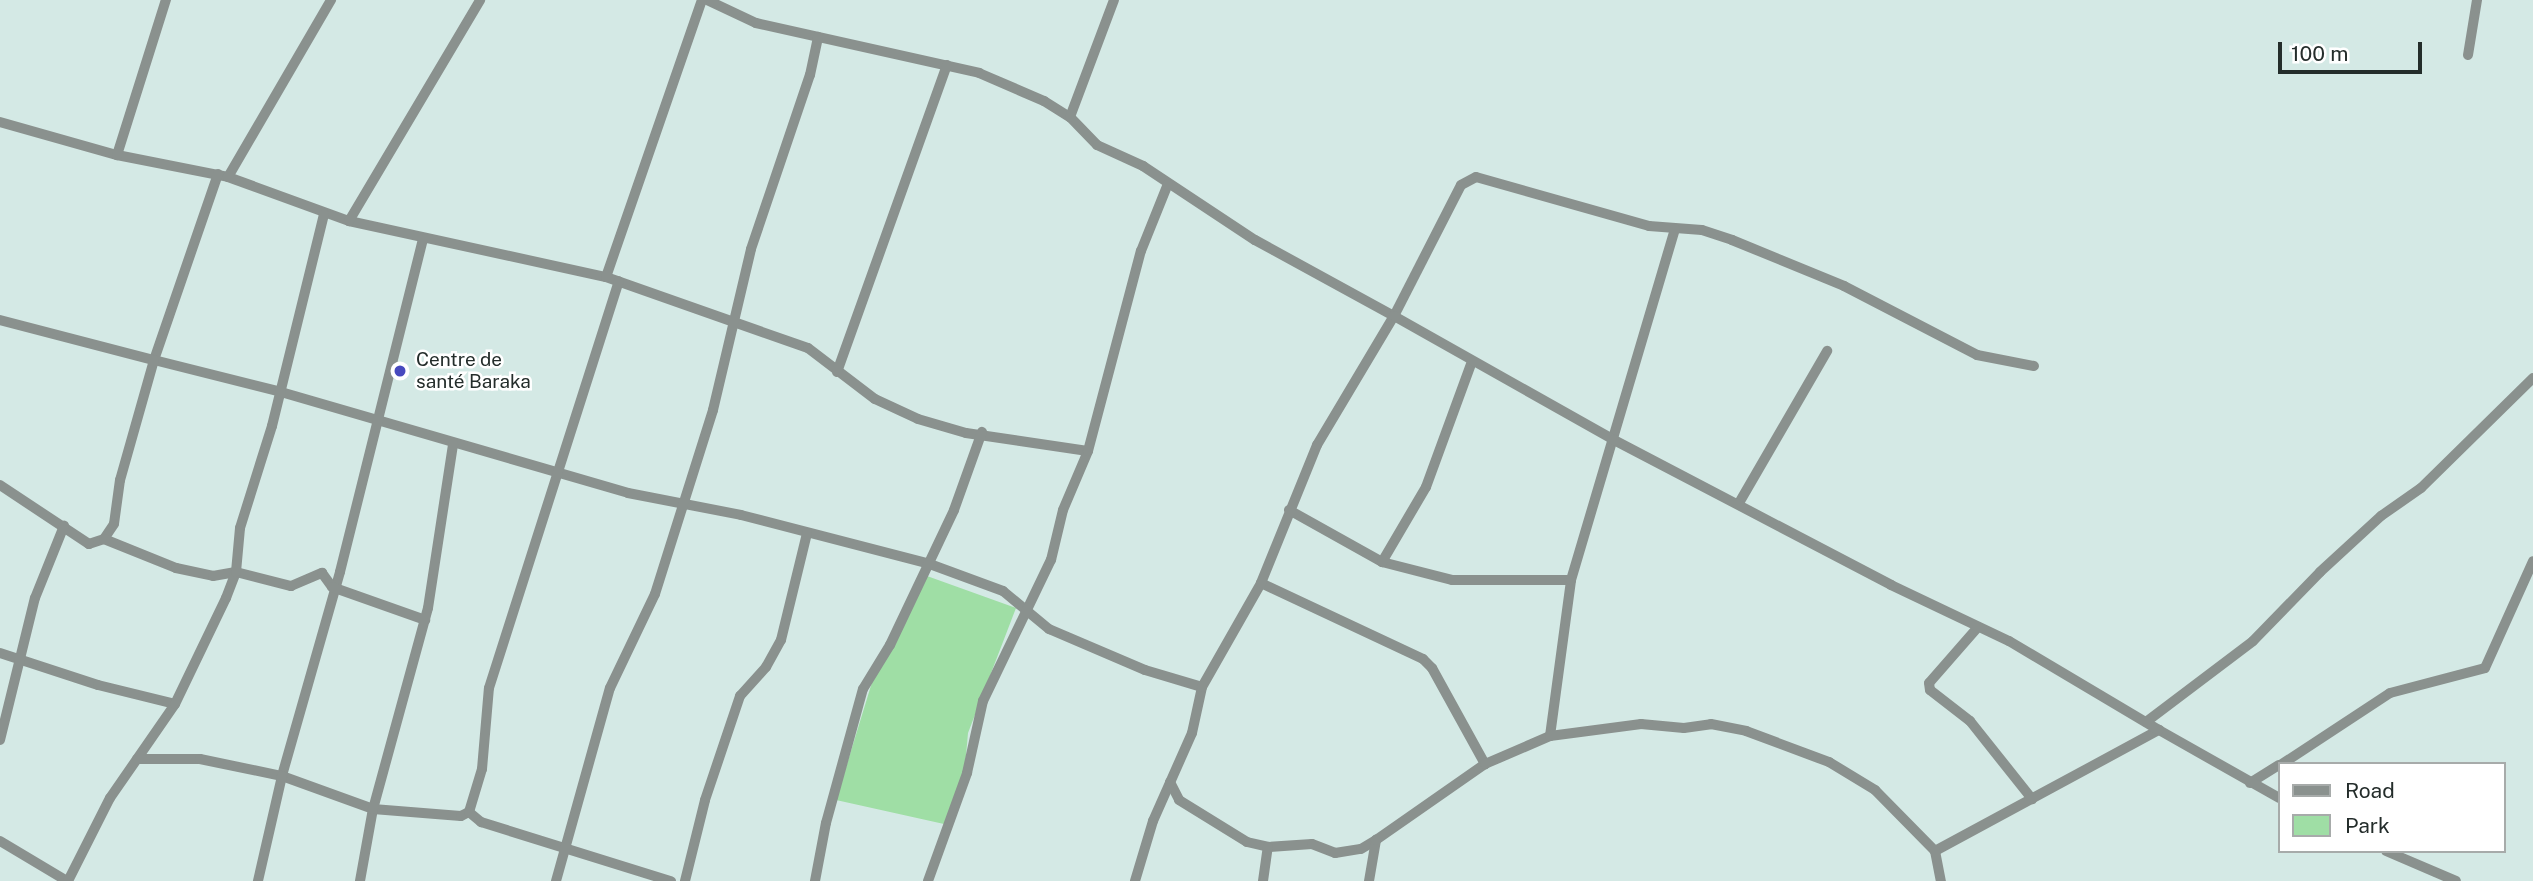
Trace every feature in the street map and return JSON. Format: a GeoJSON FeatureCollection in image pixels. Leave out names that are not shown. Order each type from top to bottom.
{"type":"FeatureCollection","features":[{"type":"Feature","properties":{"kind":"street"},"geometry":{"type":"LineString","coordinates":[[117,155],[166,0]]}},
{"type":"Feature","properties":{"kind":"street"},"geometry":{"type":"LineString","coordinates":[[0,485],[89,544],[104,539],[114,524],[120,480],[154,360],[223,176],[331,0]]}},
{"type":"Feature","properties":{"kind":"street"},"geometry":{"type":"LineString","coordinates":[[349,221],[480,0]]}},
{"type":"Feature","properties":{"kind":"street"},"geometry":{"type":"LineString","coordinates":[[606,277],[702,0]]}},
{"type":"Feature","properties":{"kind":"street"},"geometry":{"type":"LineString","coordinates":[[707,0],[756,23],[979,73],[1070,117],[1097,145],[1168,184],[1255,240],[1614,440],[1978,626],[2278,797]]}},
{"type":"Feature","properties":{"kind":"street"},"geometry":{"type":"LineString","coordinates":[[1070,117],[1114,0]]}},
{"type":"Feature","properties":{"kind":"street"},"geometry":{"type":"LineString","coordinates":[[2468,55],[2477,0]]}},
{"type":"Feature","properties":{"kind":"street"},"geometry":{"type":"LineString","coordinates":[[556,881],[610,688],[655,594],[681,502],[713,411],[733,322],[818,37]]}},
{"type":"Feature","properties":{"kind":"street"},"geometry":{"type":"LineString","coordinates":[[837,372],[866,282],[909,181],[947,65]]}},
{"type":"Feature","properties":{"kind":"street"},"geometry":{"type":"LineString","coordinates":[[0,122],[117,155],[223,176],[349,221],[606,277],[808,348],[875,399],[918,419],[966,433],[982,432],[1088,451]]}},
{"type":"Feature","properties":{"kind":"street"},"geometry":{"type":"LineString","coordinates":[[1135,881],[1170,782],[1192,733],[1202,687],[1261,583],[1323,433],[1394,316],[1461,185],[1476,177],[1675,229],[1702,230],[1844,286],[1977,355],[2034,366]]}},
{"type":"Feature","properties":{"kind":"street"},"geometry":{"type":"LineString","coordinates":[[928,881],[967,773],[983,701],[1020,618],[1030,609],[1051,561],[1063,510],[1088,451],[1141,251],[1168,184]]}},
{"type":"Feature","properties":{"kind":"street"},"geometry":{"type":"LineString","coordinates":[[0,841],[67,881],[92,829],[176,704],[236,572],[240,528],[281,392],[324,214]]}},
{"type":"Feature","properties":{"kind":"street"},"geometry":{"type":"LineString","coordinates":[[1550,736],[1571,580],[1675,229]]}},
{"type":"Feature","properties":{"kind":"street"},"geometry":{"type":"LineString","coordinates":[[258,881],[282,776],[423,239]]}},
{"type":"Feature","properties":{"kind":"street"},"geometry":{"type":"LineString","coordinates":[[137,759],[200,759],[282,776],[373,809],[461,816],[469,812],[482,769],[489,688],[619,281]]}},
{"type":"Feature","properties":{"kind":"street"},"geometry":{"type":"LineString","coordinates":[[0,320],[281,392],[556,473],[927,563],[1003,591],[1030,609],[1049,629],[1144,670],[1202,687]]}},
{"type":"Feature","properties":{"kind":"street"},"geometry":{"type":"LineString","coordinates":[[1739,503],[1827,351]]}},
{"type":"Feature","properties":{"kind":"street"},"geometry":{"type":"LineString","coordinates":[[1382,562],[1426,486],[1472,361]]}},
{"type":"Feature","properties":{"kind":"street"},"geometry":{"type":"LineString","coordinates":[[2146,722],[2253,640],[2320,572],[2381,516],[2421,488],[2533,378]]}},
{"type":"Feature","properties":{"kind":"street"},"geometry":{"type":"LineString","coordinates":[[815,881],[826,823],[863,689],[890,645],[954,510],[982,432]]}},
{"type":"Feature","properties":{"kind":"street"},"geometry":{"type":"LineString","coordinates":[[360,881],[373,809],[425,620],[453,444]]}},
{"type":"Feature","properties":{"kind":"street"},"geometry":{"type":"LineString","coordinates":[[1289,510],[1382,562],[1452,580],[1571,580]]}},
{"type":"Feature","properties":{"kind":"street"},"geometry":{"type":"LineString","coordinates":[[0,740],[35,598],[64,526]]}},
{"type":"Feature","properties":{"kind":"street"},"geometry":{"type":"LineString","coordinates":[[685,881],[705,800],[740,696],[766,667],[781,640],[807,533]]}},
{"type":"Feature","properties":{"kind":"street"},"geometry":{"type":"LineString","coordinates":[[104,539],[176,568],[213,576],[236,572],[291,586],[321,573],[332,587],[425,620]]}},
{"type":"Feature","properties":{"kind":"street"},"geometry":{"type":"LineString","coordinates":[[2283,762],[2390,693],[2485,668],[2533,561]]}},
{"type":"Feature","properties":{"kind":"street"},"geometry":{"type":"LineString","coordinates":[[1261,583],[1423,659],[1432,668],[1485,764]]}},
{"type":"Feature","properties":{"kind":"street"},"geometry":{"type":"LineString","coordinates":[[1978,626],[1929,683],[1930,690],[1970,721],[2032,799]]}},
{"type":"Feature","properties":{"kind":"street"},"geometry":{"type":"LineString","coordinates":[[0,653],[176,704]]}},
{"type":"Feature","properties":{"kind":"street"},"geometry":{"type":"LineString","coordinates":[[1170,782],[1180,800],[1220,828],[1268,848],[1312,844],[1335,853],[1350,852],[1376,840],[1485,764],[1550,736],[1641,724],[1684,728],[1712,724],[1746,731],[1829,762],[1859,779],[1935,851],[1941,881]]}},
{"type":"Feature","properties":{"kind":"street"},"geometry":{"type":"LineString","coordinates":[[1935,851],[2159,730]]}},
{"type":"Feature","properties":{"kind":"street"},"geometry":{"type":"LineString","coordinates":[[2250,783],[2278,765]]}},
{"type":"Feature","properties":{"kind":"street"},"geometry":{"type":"LineString","coordinates":[[469,812],[481,822],[671,881]]}},
{"type":"Feature","properties":{"kind":"street"},"geometry":{"type":"LineString","coordinates":[[1369,881],[1376,840]]}},
{"type":"Feature","properties":{"kind":"street"},"geometry":{"type":"LineString","coordinates":[[1263,881],[1268,848]]}},
{"type":"Feature","properties":{"kind":"street"},"geometry":{"type":"LineString","coordinates":[[2391,853],[2456,881]]}},
{"type":"Feature","properties":{"kind":"green space"},"geometry":{"type":"Polygon","coordinates":[[[927,576],[1016,608],[968,733],[965,767],[944,824],[836,800],[873,679],[927,576]]]}},
{"type":"Feature","properties":{"kind":"place","name":"Centre de santé Baraka"},"geometry":{"type":"Point","coordinates":[400,371]}}]}
